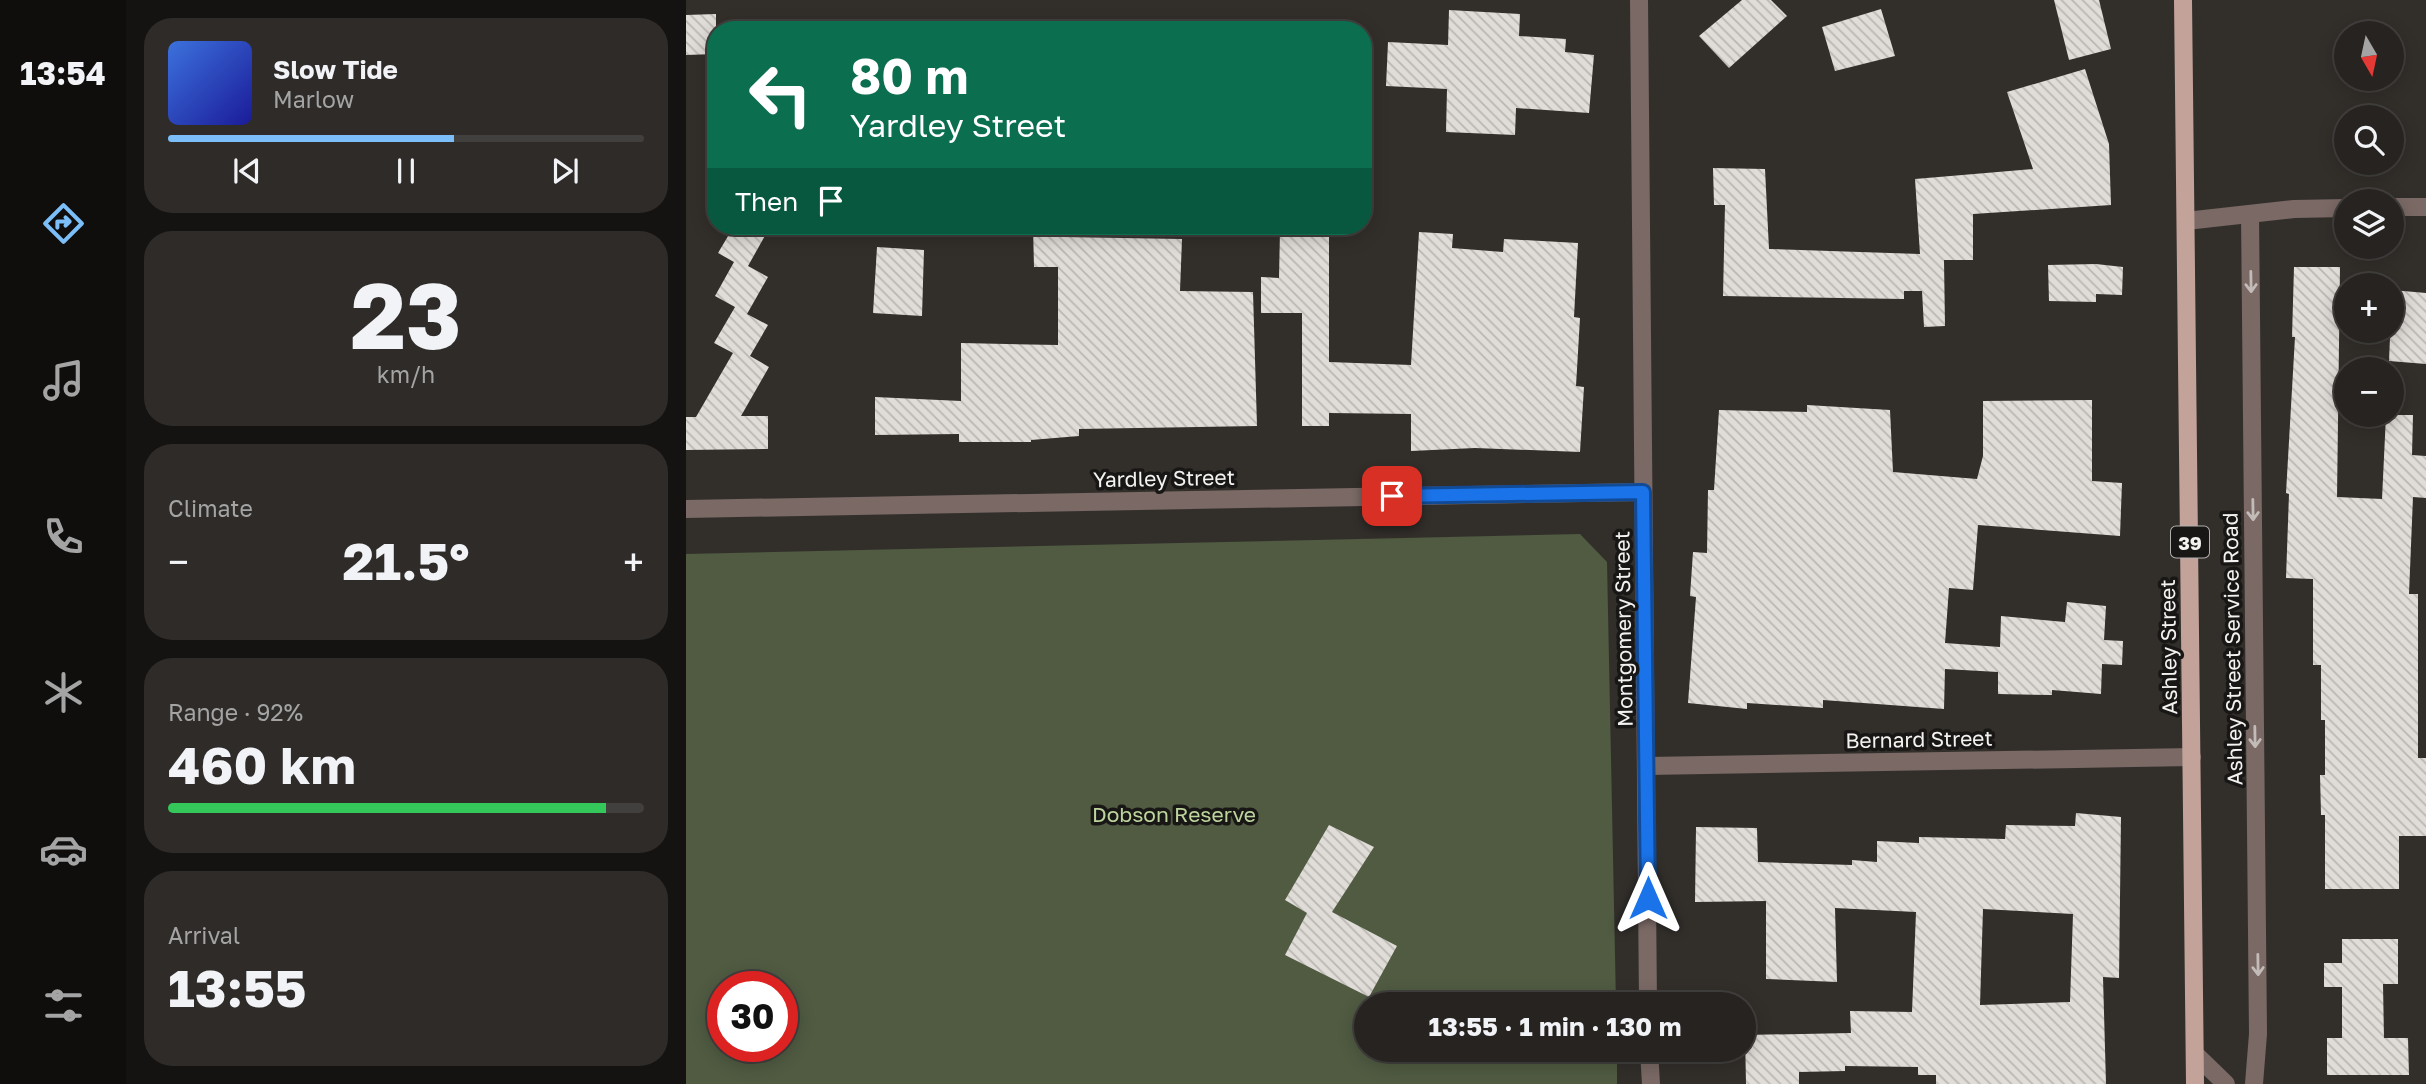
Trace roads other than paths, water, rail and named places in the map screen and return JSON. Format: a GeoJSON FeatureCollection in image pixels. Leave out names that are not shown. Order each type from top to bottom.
{"type":"FeatureCollection","features":[{"type":"Feature","properties":{"kind":"main road","name":"Ashley Street"},"geometry":{"type":"LineString","coordinates":[[2183,0],[2195,1084]]}},
{"type":"Feature","properties":{"kind":"street","name":"Montgomery Street"},"geometry":{"type":"LineString","coordinates":[[1639,0],[1648,992]]}},
{"type":"Feature","properties":{"kind":"street"},"geometry":{"type":"LineString","coordinates":[[2404,207],[2426,207]]}},
{"type":"Feature","properties":{"kind":"street"},"geometry":{"type":"LineString","coordinates":[[2186,221],[2334,209]]}},
{"type":"Feature","properties":{"kind":"street","name":"Ashley Street Service Road"},"geometry":{"type":"LineString","coordinates":[[2250,214],[2258,1023],[2254,1084]]}},
{"type":"Feature","properties":{"kind":"street","name":"Yardley Street"},"geometry":{"type":"LineString","coordinates":[[686,509],[1643,492]]}},
{"type":"Feature","properties":{"kind":"street","name":"Bernard Street"},"geometry":{"type":"LineString","coordinates":[[1647,766],[2192,757]]}},
{"type":"Feature","properties":{"kind":"street"},"geometry":{"type":"LineString","coordinates":[[2195,1054],[2226,1084]]}},
{"type":"Feature","properties":{"kind":"street"},"geometry":{"type":"LineString","coordinates":[[1650,1062],[1651,1084]]}},
{"type":"Feature","properties":{"kind":"park label","name":"Dobson Reserve"},"geometry":{"type":"Point","coordinates":[1174,814]}}]}
